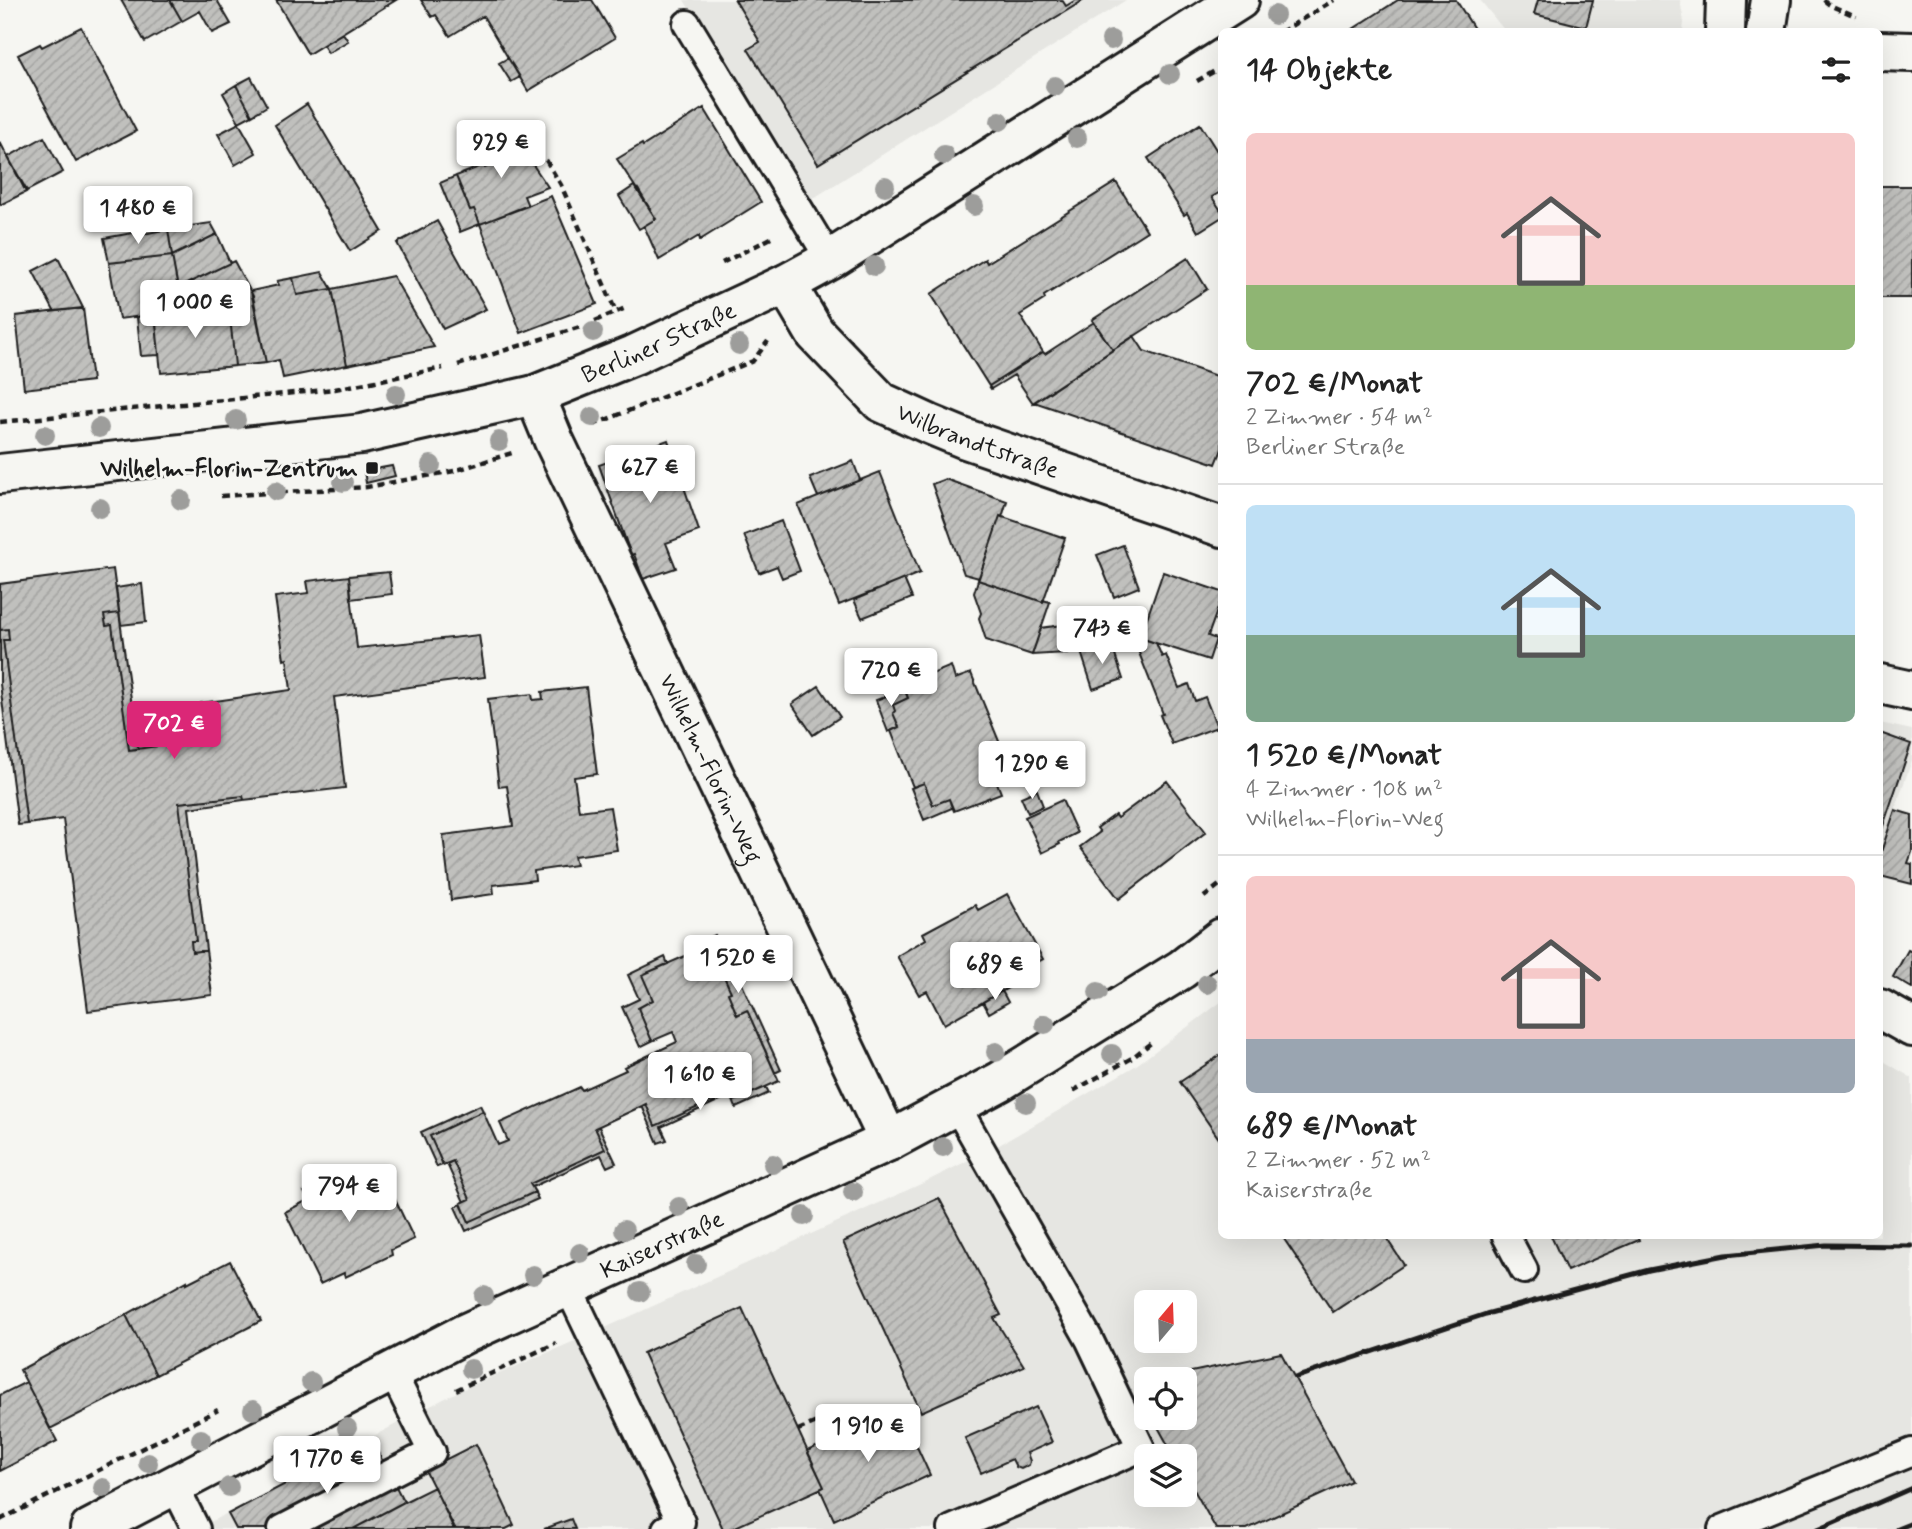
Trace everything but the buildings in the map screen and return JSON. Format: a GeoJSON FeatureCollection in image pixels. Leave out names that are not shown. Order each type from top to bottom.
{"type":"FeatureCollection","features":[{"type":"Feature","properties":{"kind":"street","name":"Berliner Straße"},"geometry":{"type":"LineString","coordinates":[[0,474],[362,434],[535,395],[634,355],[786,284],[830,260],[1239,0]]}},
{"type":"Feature","properties":{"kind":"street"},"geometry":{"type":"LineString","coordinates":[[1767,28],[1771,0]]}},
{"type":"Feature","properties":{"kind":"street"},"geometry":{"type":"LineString","coordinates":[[1883,51],[1912,52]]}},
{"type":"Feature","properties":{"kind":"street","name":"Wilbrandtstraße"},"geometry":{"type":"LineString","coordinates":[[786,284],[816,333],[881,402],[963,438],[1218,526]]}},
{"type":"Feature","properties":{"kind":"street","name":"Wilhelm-Florin-Weg"},"geometry":{"type":"LineString","coordinates":[[535,395],[560,454],[889,1141]]}},
{"type":"Feature","properties":{"kind":"street"},"geometry":{"type":"LineString","coordinates":[[1883,685],[1912,691]]}},
{"type":"Feature","properties":{"kind":"street","name":"Kaiserstraße"},"geometry":{"type":"LineString","coordinates":[[90,1529],[464,1334],[889,1141],[1002,1081],[1182,970],[1218,942]]}},
{"type":"Feature","properties":{"kind":"street"},"geometry":{"type":"LineString","coordinates":[[1883,1011],[1912,1027]]}},
{"type":"Feature","properties":{"kind":"lane"},"geometry":{"type":"LineString","coordinates":[[687,24],[830,260]]}},
{"type":"Feature","properties":{"kind":"lane"},"geometry":{"type":"LineString","coordinates":[[952,1529],[1140,1448],[1089,1339],[956,1105]]}},
{"type":"Feature","properties":{"kind":"lane"},"geometry":{"type":"LineString","coordinates":[[1508,1239],[1524,1270]]}},
{"type":"Feature","properties":{"kind":"lane"},"geometry":{"type":"LineString","coordinates":[[568,1287],[681,1522],[666,1529]]}},
{"type":"Feature","properties":{"kind":"lane"},"geometry":{"type":"LineString","coordinates":[[282,1529],[432,1452],[392,1372]]}},
{"type":"Feature","properties":{"kind":"lane"},"geometry":{"type":"LineString","coordinates":[[1721,1529],[1912,1452]]}},
{"type":"Feature","properties":{"kind":"lane"},"geometry":{"type":"LineString","coordinates":[[174,1485],[196,1529]]}},
{"type":"Feature","properties":{"kind":"path"},"geometry":{"type":"LineString","coordinates":[[1288,28],[1334,0]]}},
{"type":"Feature","properties":{"kind":"path"},"geometry":{"type":"LineString","coordinates":[[1824,0],[1829,5],[1847,10]]}},
{"type":"Feature","properties":{"kind":"path"},"geometry":{"type":"LineString","coordinates":[[546,160],[561,184],[616,312]]}},
{"type":"Feature","properties":{"kind":"path"},"geometry":{"type":"LineString","coordinates":[[718,265],[805,220]]}},
{"type":"Feature","properties":{"kind":"path"},"geometry":{"type":"LineString","coordinates":[[0,422],[335,389],[454,366],[580,327],[638,303]]}},
{"type":"Feature","properties":{"kind":"path"},"geometry":{"type":"LineString","coordinates":[[798,1430],[847,1409]]}},
{"type":"Feature","properties":{"kind":"shaded area"},"geometry":{"type":"Polygon","coordinates":[[[684,0],[1126,0],[806,203],[684,0]]]}},
{"type":"Feature","properties":{"kind":"shaded area"},"geometry":{"type":"Polygon","coordinates":[[[1480,0],[1680,0],[1684,22],[1683,28],[1503,28],[1480,0]]]}},
{"type":"Feature","properties":{"kind":"shaded area"},"geometry":{"type":"Polygon","coordinates":[[[1883,724],[1912,730],[1912,760],[1883,843],[1883,724]]]}},
{"type":"Feature","properties":{"kind":"shaded area"},"geometry":{"type":"Polygon","coordinates":[[[1218,1004],[1218,1239],[1883,1239],[1883,1061],[1912,1078],[1912,1529],[197,1529],[457,1392],[923,1183],[1001,1144],[1135,1066],[1218,1004]]]}},
{"type":"Feature","properties":{"kind":"railway"},"geometry":{"type":"LineString","coordinates":[[1297,1377],[1486,1314],[1649,1270],[1726,1255],[1826,1245],[1912,1246]]}},
{"type":"Feature","properties":{"kind":"railway"},"geometry":{"type":"LineString","coordinates":[[1818,1529],[1912,1488]]}},
{"type":"Feature","properties":{"kind":"railway"},"geometry":{"type":"LineString","coordinates":[[1897,1529],[1912,1523]]}},
{"type":"Feature","properties":{"kind":"place","name":"Wilhelm-Florin-Zentrum"},"geometry":{"type":"Point","coordinates":[372,468]}}]}
